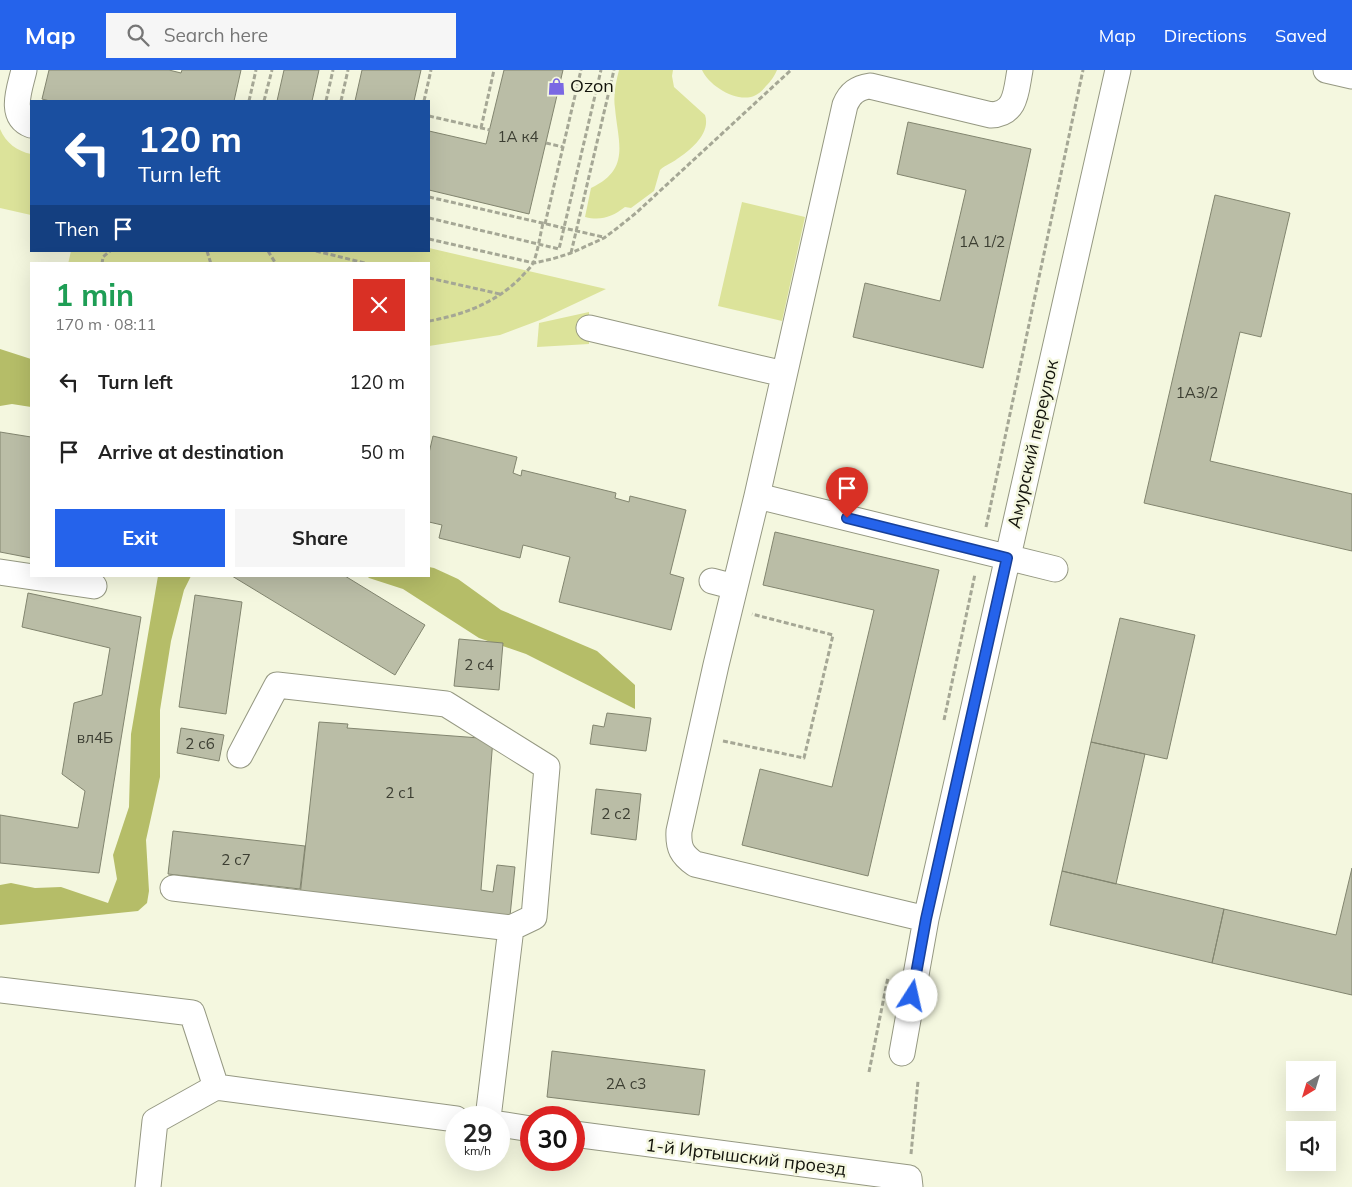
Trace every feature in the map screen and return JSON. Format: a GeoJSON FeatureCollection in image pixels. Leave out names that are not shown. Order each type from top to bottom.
{"type":"FeatureCollection","features":[{"type":"Feature","properties":{"kind":"street"},"geometry":{"type":"LineString","coordinates":[[24,70],[17,106],[21,119],[30,124]]}},
{"type":"Feature","properties":{"kind":"street"},"geometry":{"type":"LineString","coordinates":[[926,919],[695,864],[681,850],[679,831],[700,736],[726,592],[757,496],[844,105],[848,98],[860,88],[870,86],[991,115],[999,115],[1013,103],[1020,70]]}},
{"type":"Feature","properties":{"kind":"street","name":"Амурский переулок"},"geometry":{"type":"LineString","coordinates":[[902,1053],[926,919],[1118,70]]}},
{"type":"Feature","properties":{"kind":"street"},"geometry":{"type":"LineString","coordinates":[[1326,70],[1352,76]]}},
{"type":"Feature","properties":{"kind":"street"},"geometry":{"type":"LineString","coordinates":[[590,328],[637,348],[784,374]]}},
{"type":"Feature","properties":{"kind":"street"},"geometry":{"type":"LineString","coordinates":[[757,496],[1055,569]]}},
{"type":"Feature","properties":{"kind":"street"},"geometry":{"type":"LineString","coordinates":[[0,572],[30,576]]}},
{"type":"Feature","properties":{"kind":"street"},"geometry":{"type":"LineString","coordinates":[[34,577],[94,586]]}},
{"type":"Feature","properties":{"kind":"street"},"geometry":{"type":"LineString","coordinates":[[173,888],[510,928],[534,917],[547,766],[446,704],[277,685],[240,755]]}},
{"type":"Feature","properties":{"kind":"street"},"geometry":{"type":"LineString","coordinates":[[489,1106],[510,928]]}},
{"type":"Feature","properties":{"kind":"street"},"geometry":{"type":"LineString","coordinates":[[0,990],[192,1013],[216,1087]]}},
{"type":"Feature","properties":{"kind":"street"},"geometry":{"type":"LineString","coordinates":[[148,1187],[155,1121],[216,1087],[445,1117]]}},
{"type":"Feature","properties":{"kind":"street","name":"1-й Иртышский проезд"},"geometry":{"type":"LineString","coordinates":[[585,1135],[910,1175]]}},
{"type":"Feature","properties":{"kind":"path"},"geometry":{"type":"LineString","coordinates":[[249,100],[256,70]]}},
{"type":"Feature","properties":{"kind":"path"},"geometry":{"type":"LineString","coordinates":[[264,100],[272,70]]}},
{"type":"Feature","properties":{"kind":"path"},"geometry":{"type":"LineString","coordinates":[[326,100],[333,70]]}},
{"type":"Feature","properties":{"kind":"path"},"geometry":{"type":"LineString","coordinates":[[341,100],[348,70]]}},
{"type":"Feature","properties":{"kind":"path"},"geometry":{"type":"LineString","coordinates":[[424,100],[431,70]]}},
{"type":"Feature","properties":{"kind":"path"},"geometry":{"type":"LineString","coordinates":[[481,128],[494,70]]}},
{"type":"Feature","properties":{"kind":"path"},"geometry":{"type":"LineString","coordinates":[[430,321],[450,318],[479,307],[501,294],[534,263],[581,70]]}},
{"type":"Feature","properties":{"kind":"path"},"geometry":{"type":"LineString","coordinates":[[430,218],[559,249],[601,70]]}},
{"type":"Feature","properties":{"kind":"path"},"geometry":{"type":"LineString","coordinates":[[571,253],[614,70]]}},
{"type":"Feature","properties":{"kind":"path"},"geometry":{"type":"LineString","coordinates":[[430,239],[534,263],[571,253],[604,238],[636,213],[791,70]]}},
{"type":"Feature","properties":{"kind":"path"},"geometry":{"type":"LineString","coordinates":[[430,116],[490,130]]}},
{"type":"Feature","properties":{"kind":"path"},"geometry":{"type":"LineString","coordinates":[[546,143],[563,147]]}},
{"type":"Feature","properties":{"kind":"path"},"geometry":{"type":"LineString","coordinates":[[430,197],[604,238]]}},
{"type":"Feature","properties":{"kind":"path"},"geometry":{"type":"LineString","coordinates":[[327,253],[361,262]]}},
{"type":"Feature","properties":{"kind":"path"},"geometry":{"type":"LineString","coordinates":[[430,278],[501,294]]}},
{"type":"Feature","properties":{"kind":"path"},"geometry":{"type":"LineString","coordinates":[[700,736],[804,758],[833,635],[726,592]]}},
{"type":"Feature","properties":{"kind":"path"},"geometry":{"type":"LineString","coordinates":[[910,1175],[918,1081]]}},
{"type":"Feature","properties":{"kind":"green space"},"geometry":{"type":"Polygon","coordinates":[[[619,70],[673,70],[674,87],[705,115],[705,128],[694,146],[660,170],[654,191],[631,208],[625,207],[611,216],[596,219],[585,217],[591,188],[604,181],[617,164],[619,144],[614,98],[619,70]]]}},
{"type":"Feature","properties":{"kind":"green space"},"geometry":{"type":"Polygon","coordinates":[[[702,70],[777,70],[771,81],[761,92],[747,98],[724,92],[711,82],[702,70]]]}},
{"type":"Feature","properties":{"kind":"green space"},"geometry":{"type":"Polygon","coordinates":[[[0,129],[12,146],[30,154],[30,215],[0,208],[0,129]]]}},
{"type":"Feature","properties":{"kind":"green space"},"geometry":{"type":"Polygon","coordinates":[[[742,202],[805,217],[782,321],[718,306],[742,202]]]}},
{"type":"Feature","properties":{"kind":"green space"},"geometry":{"type":"Polygon","coordinates":[[[430,248],[606,289],[540,320],[500,335],[430,346],[430,262],[68,262],[71,252],[430,252],[430,248]]]}},
{"type":"Feature","properties":{"kind":"green space"},"geometry":{"type":"Polygon","coordinates":[[[589,312],[589,344],[537,347],[539,323],[589,312]]]}},
{"type":"Feature","properties":{"kind":"green space"},"geometry":{"type":"Polygon","coordinates":[[[0,349],[30,359],[30,407],[12,404],[0,406],[0,349]]]}},
{"type":"Feature","properties":{"kind":"green space"},"geometry":{"type":"Polygon","coordinates":[[[430,567],[458,579],[501,610],[597,651],[635,685],[635,709],[526,654],[479,638],[403,589],[369,578],[430,577],[430,567]]]}},
{"type":"Feature","properties":{"kind":"green space"},"geometry":{"type":"Polygon","coordinates":[[[158,577],[190,577],[184,590],[171,641],[160,710],[160,777],[146,840],[149,891],[147,903],[138,911],[0,925],[0,885],[11,883],[35,888],[61,887],[108,903],[117,879],[113,855],[129,807],[131,734],[158,577]]]}},
{"type":"Feature","properties":{"kind":"building"},"geometry":{"type":"Polygon","coordinates":[[[49,70],[169,70],[181,73],[182,70],[241,70],[234,100],[42,99],[49,70]]]}},
{"type":"Feature","properties":{"kind":"building"},"geometry":{"type":"Polygon","coordinates":[[[284,70],[319,70],[312,100],[277,100],[284,70]]]}},
{"type":"Feature","properties":{"kind":"building"},"geometry":{"type":"Polygon","coordinates":[[[362,70],[421,70],[414,100],[355,100],[362,70]]]}},
{"type":"Feature","properties":{"kind":"building"},"geometry":{"type":"Polygon","coordinates":[[[504,70],[563,70],[529,214],[430,190],[430,131],[486,144],[504,70]]]}},
{"type":"Feature","properties":{"kind":"building"},"geometry":{"type":"Polygon","coordinates":[[[908,122],[1031,149],[983,368],[853,337],[865,283],[940,301],[966,190],[897,174],[908,122]]]}},
{"type":"Feature","properties":{"kind":"building"},"geometry":{"type":"Polygon","coordinates":[[[1215,195],[1290,213],[1261,337],[1240,332],[1210,461],[1352,494],[1352,551],[1144,503],[1215,195]]]}},
{"type":"Feature","properties":{"kind":"building"},"geometry":{"type":"Polygon","coordinates":[[[0,432],[30,437],[30,558],[0,552],[0,432]]]}},
{"type":"Feature","properties":{"kind":"building"},"geometry":{"type":"Polygon","coordinates":[[[433,436],[517,457],[513,473],[521,476],[522,470],[616,493],[615,498],[629,502],[630,496],[686,510],[670,574],[684,578],[671,630],[559,602],[570,557],[523,545],[520,558],[439,538],[442,525],[430,522],[430,449],[433,436]]]}},
{"type":"Feature","properties":{"kind":"building"},"geometry":{"type":"Polygon","coordinates":[[[775,532],[939,570],[868,876],[742,845],[760,769],[832,787],[874,610],[763,585],[775,532]]]}},
{"type":"Feature","properties":{"kind":"building"},"geometry":{"type":"Polygon","coordinates":[[[234,577],[347,577],[425,625],[395,675],[234,577]]]}},
{"type":"Feature","properties":{"kind":"building"},"geometry":{"type":"Polygon","coordinates":[[[28,593],[141,617],[99,873],[0,863],[0,815],[78,828],[85,791],[62,774],[74,703],[102,695],[110,648],[22,627],[28,593]]]}},
{"type":"Feature","properties":{"kind":"building"},"geometry":{"type":"Polygon","coordinates":[[[195,595],[242,602],[226,714],[179,707],[195,595]]]}},
{"type":"Feature","properties":{"kind":"building"},"geometry":{"type":"Polygon","coordinates":[[[1120,618],[1195,635],[1167,759],[1091,742],[1120,618]]]}},
{"type":"Feature","properties":{"kind":"building"},"geometry":{"type":"Polygon","coordinates":[[[459,639],[503,643],[499,690],[454,686],[459,639]]]}},
{"type":"Feature","properties":{"kind":"building"},"geometry":{"type":"Polygon","coordinates":[[[607,713],[651,718],[646,751],[590,744],[593,725],[604,727],[607,713]]]}},
{"type":"Feature","properties":{"kind":"building"},"geometry":{"type":"Polygon","coordinates":[[[319,722],[348,724],[347,728],[493,739],[481,890],[493,892],[497,865],[515,867],[510,916],[300,896],[319,722]]]}},
{"type":"Feature","properties":{"kind":"building"},"geometry":{"type":"Polygon","coordinates":[[[181,728],[224,735],[219,761],[177,753],[181,728]]]}},
{"type":"Feature","properties":{"kind":"building"},"geometry":{"type":"Polygon","coordinates":[[[1091,742],[1145,754],[1116,884],[1062,871],[1091,742]]]}},
{"type":"Feature","properties":{"kind":"building"},"geometry":{"type":"Polygon","coordinates":[[[596,789],[641,794],[636,840],[591,834],[596,789]]]}},
{"type":"Feature","properties":{"kind":"building"},"geometry":{"type":"Polygon","coordinates":[[[173,831],[305,846],[300,889],[168,874],[173,831]]]}},
{"type":"Feature","properties":{"kind":"building"},"geometry":{"type":"Polygon","coordinates":[[[1352,868],[1352,995],[1212,963],[1224,909],[1336,935],[1352,868]]]}},
{"type":"Feature","properties":{"kind":"building"},"geometry":{"type":"Polygon","coordinates":[[[1062,871],[1224,909],[1212,963],[1050,925],[1062,871]]]}},
{"type":"Feature","properties":{"kind":"building"},"geometry":{"type":"Polygon","coordinates":[[[552,1051],[705,1070],[699,1115],[547,1097],[552,1051]]]}},
{"type":"Feature","properties":{"kind":"place","name":"Ozon"},"geometry":{"type":"Point","coordinates":[556,86]}},
{"type":"Feature","properties":{"kind":"route"},"geometry":{"type":"LineString","coordinates":[[847,518],[1007,558],[926,919],[912,996]]}}]}
